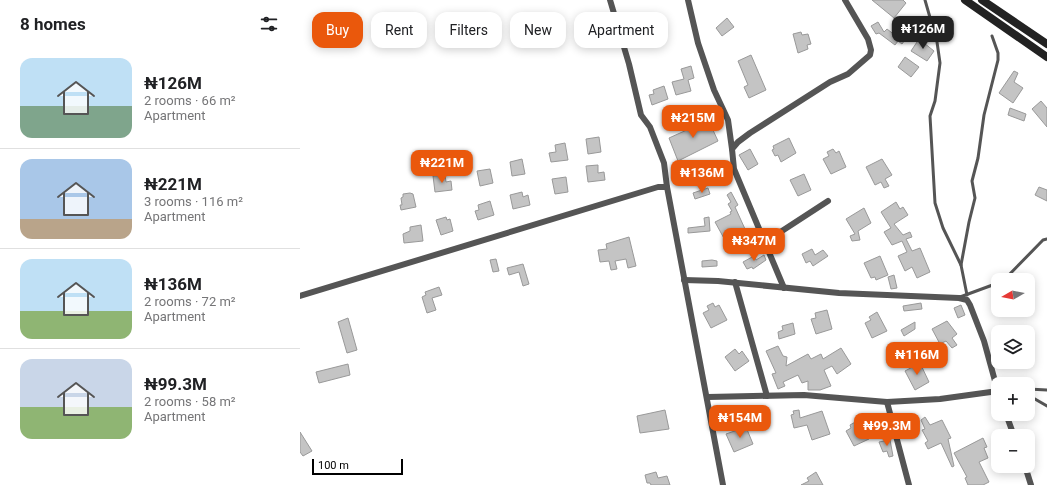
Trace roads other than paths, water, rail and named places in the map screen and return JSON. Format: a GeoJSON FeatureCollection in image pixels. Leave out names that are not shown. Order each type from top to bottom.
{"type":"FeatureCollection","features":[{"type":"Feature","properties":{"kind":"main road"},"geometry":{"type":"LineString","coordinates":[[965,0],[1047,57]]}},
{"type":"Feature","properties":{"kind":"main road"},"geometry":{"type":"LineString","coordinates":[[987,1],[1047,44]]}},
{"type":"Feature","properties":{"kind":"street"},"geometry":{"type":"LineString","coordinates":[[610,0],[629,64],[641,115],[650,127],[664,163],[684,280],[708,397],[723,485]]}},
{"type":"Feature","properties":{"kind":"street"},"geometry":{"type":"LineString","coordinates":[[688,0],[698,43],[714,90],[728,120],[734,169],[784,288]]}},
{"type":"Feature","properties":{"kind":"street"},"geometry":{"type":"LineString","coordinates":[[732,149],[738,142],[750,133],[830,82],[848,74],[870,56],[871,50],[868,39],[845,0]]}},
{"type":"Feature","properties":{"kind":"street"},"geometry":{"type":"LineString","coordinates":[[300,296],[575,211],[658,187],[667,187]]}},
{"type":"Feature","properties":{"kind":"street"},"geometry":{"type":"LineString","coordinates":[[765,242],[828,201]]}},
{"type":"Feature","properties":{"kind":"street"},"geometry":{"type":"LineString","coordinates":[[684,280],[735,282],[839,293],[959,298],[967,300],[984,341],[994,377]]}},
{"type":"Feature","properties":{"kind":"street"},"geometry":{"type":"LineString","coordinates":[[735,282],[767,396]]}},
{"type":"Feature","properties":{"kind":"street"},"geometry":{"type":"LineString","coordinates":[[708,397],[804,395],[887,402],[940,399],[991,392]]}},
{"type":"Feature","properties":{"kind":"street"},"geometry":{"type":"LineString","coordinates":[[887,402],[909,485]]}},
{"type":"Feature","properties":{"kind":"street"},"geometry":{"type":"LineString","coordinates":[[1027,473],[1031,485]]}},
{"type":"Feature","properties":{"kind":"lane"},"geometry":{"type":"LineString","coordinates":[[925,0],[937,42],[940,63],[935,101],[930,116],[935,203],[943,228],[961,265],[966,295]]}},
{"type":"Feature","properties":{"kind":"lane"},"geometry":{"type":"LineString","coordinates":[[961,265],[968,222],[975,198],[972,181],[978,158],[984,115],[998,60],[998,53],[992,36]]}},
{"type":"Feature","properties":{"kind":"lane"},"geometry":{"type":"LineString","coordinates":[[1011,273],[1042,240],[1047,239]]}},
{"type":"Feature","properties":{"kind":"lane"},"geometry":{"type":"LineString","coordinates":[[959,298],[991,286]]}},
{"type":"Feature","properties":{"kind":"lane"},"geometry":{"type":"LineString","coordinates":[[1035,389],[1047,390]]}},
{"type":"Feature","properties":{"kind":"lane"},"geometry":{"type":"LineString","coordinates":[[1035,399],[1047,406]]}}]}
